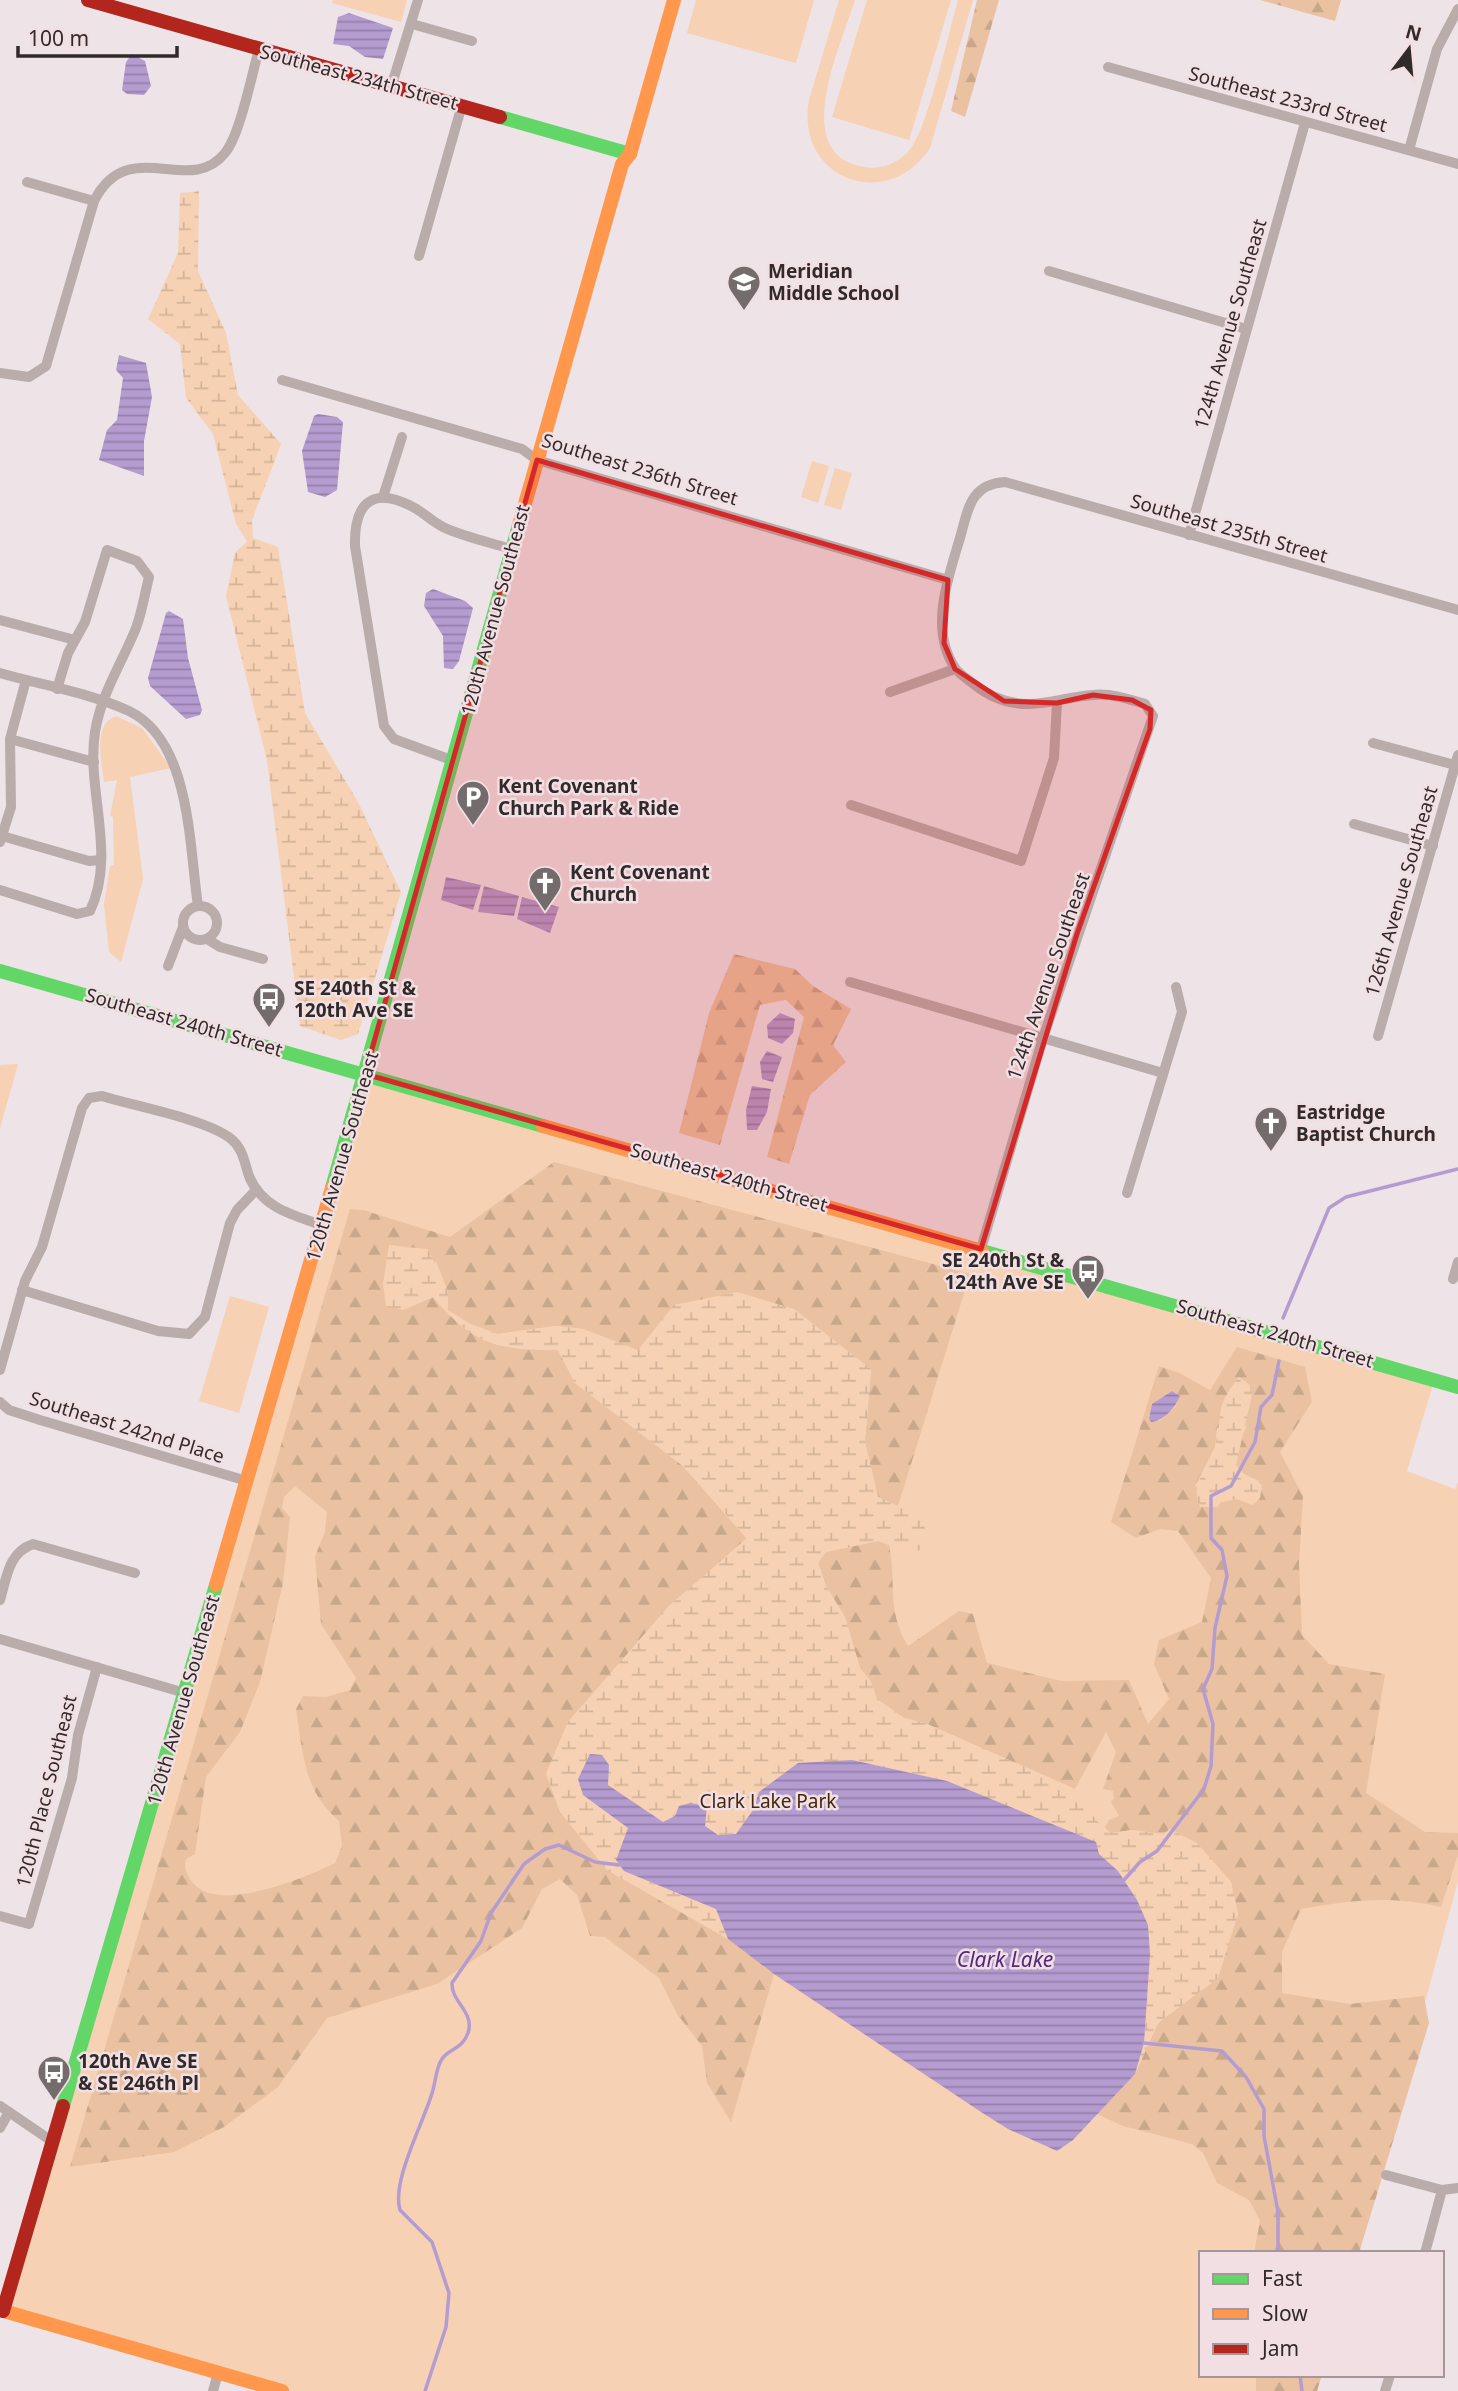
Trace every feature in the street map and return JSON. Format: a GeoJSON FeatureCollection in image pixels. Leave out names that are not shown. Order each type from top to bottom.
{"type":"FeatureCollection","features":[{"type":"Feature","properties":{"kind":"street","name":"Southeast 234th Street"},"geometry":{"type":"LineString","coordinates":[[88,0],[392,84],[630,154]]}},
{"type":"Feature","properties":{"kind":"street"},"geometry":{"type":"LineString","coordinates":[[392,84],[418,0]]}},
{"type":"Feature","properties":{"kind":"street","name":"120th Avenue Southeast"},"geometry":{"type":"LineString","coordinates":[[2,2310],[322,1225],[454,761],[511,549],[622,164],[630,154],[674,0]]}},
{"type":"Feature","properties":{"kind":"street"},"geometry":{"type":"LineString","coordinates":[[1409,150],[1437,49],[1458,9]]}},
{"type":"Feature","properties":{"kind":"street"},"geometry":{"type":"LineString","coordinates":[[412,24],[472,41]]}},
{"type":"Feature","properties":{"kind":"street"},"geometry":{"type":"LineString","coordinates":[[0,373],[29,377],[46,366],[94,201],[102,185],[131,167],[155,166],[198,171],[216,163],[228,150],[259,49]]}},
{"type":"Feature","properties":{"kind":"street","name":"Southeast 233rd Street"},"geometry":{"type":"LineString","coordinates":[[1108,67],[1458,164]]}},
{"type":"Feature","properties":{"kind":"street"},"geometry":{"type":"LineString","coordinates":[[419,256],[462,105]]}},
{"type":"Feature","properties":{"kind":"street","name":"124th Avenue Southeast"},"geometry":{"type":"LineString","coordinates":[[1189,535],[1305,123]]}},
{"type":"Feature","properties":{"kind":"street"},"geometry":{"type":"LineString","coordinates":[[27,182],[94,201]]}},
{"type":"Feature","properties":{"kind":"street"},"geometry":{"type":"LineString","coordinates":[[1049,271],[1246,329]]}},
{"type":"Feature","properties":{"kind":"street","name":"Southeast 236th Street"},"geometry":{"type":"LineString","coordinates":[[282,380],[522,449],[537,460],[948,580]]}},
{"type":"Feature","properties":{"kind":"street"},"geometry":{"type":"LineString","coordinates":[[383,497],[402,436]]}},
{"type":"Feature","properties":{"kind":"street","name":"Southeast 235th Street"},"geometry":{"type":"LineString","coordinates":[[948,580],[970,503],[978,492],[990,483],[1006,482],[1458,610]]}},
{"type":"Feature","properties":{"kind":"street"},"geometry":{"type":"LineString","coordinates":[[454,761],[394,739],[384,726],[355,536],[363,505],[383,497],[411,506],[445,527],[511,549]]}},
{"type":"Feature","properties":{"kind":"street"},"geometry":{"type":"LineString","coordinates":[[0,890],[77,914],[90,911],[96,899],[101,860],[101,818],[94,762],[95,733],[102,702],[136,626],[149,576],[137,561],[107,550],[85,622],[75,640],[57,689]]}},
{"type":"Feature","properties":{"kind":"street"},"geometry":{"type":"LineString","coordinates":[[850,805],[1021,861],[1054,758],[1057,703],[1004,701],[982,691],[955,669],[944,643],[942,619],[948,580]]}},
{"type":"Feature","properties":{"kind":"street"},"geometry":{"type":"LineString","coordinates":[[0,620],[75,640]]}},
{"type":"Feature","properties":{"kind":"street"},"geometry":{"type":"LineString","coordinates":[[890,692],[955,669]]}},
{"type":"Feature","properties":{"kind":"street"},"geometry":{"type":"LineString","coordinates":[[0,673],[102,702],[143,719],[154,728],[169,749],[179,776],[198,906]]}},
{"type":"Feature","properties":{"kind":"street"},"geometry":{"type":"LineString","coordinates":[[26,680],[10,739],[11,807],[1,839],[89,861],[101,860]]}},
{"type":"Feature","properties":{"kind":"street","name":"124th Avenue Southeast"},"geometry":{"type":"LineString","coordinates":[[981,1249],[1043,1038],[1153,716],[1145,704],[1111,696],[1093,695],[1057,703]]}},
{"type":"Feature","properties":{"kind":"street"},"geometry":{"type":"LineString","coordinates":[[10,739],[94,762]]}},
{"type":"Feature","properties":{"kind":"street"},"geometry":{"type":"LineString","coordinates":[[1373,743],[1457,760]]}},
{"type":"Feature","properties":{"kind":"street","name":"126th Avenue Southeast"},"geometry":{"type":"LineString","coordinates":[[1378,1036],[1457,760]]}},
{"type":"Feature","properties":{"kind":"street"},"geometry":{"type":"LineString","coordinates":[[1354,824],[1433,846]]}},
{"type":"Feature","properties":{"kind":"street"},"geometry":{"type":"LineString","coordinates":[[168,966],[185,916],[198,906],[209,908],[216,916],[217,927],[207,939]]}},
{"type":"Feature","properties":{"kind":"street"},"geometry":{"type":"LineString","coordinates":[[183,927],[192,939],[207,939],[220,947],[263,959]]}},
{"type":"Feature","properties":{"kind":"street","name":"Southeast 240th Street"},"geometry":{"type":"LineString","coordinates":[[0,971],[1458,1387]]}},
{"type":"Feature","properties":{"kind":"street"},"geometry":{"type":"LineString","coordinates":[[850,982],[1163,1073]]}},
{"type":"Feature","properties":{"kind":"street"},"geometry":{"type":"LineString","coordinates":[[1127,1193],[1182,1012],[1176,987]]}},
{"type":"Feature","properties":{"kind":"street"},"geometry":{"type":"LineString","coordinates":[[0,1370],[22,1290],[29,1269],[42,1247],[82,1108],[89,1098],[102,1096],[218,1131],[239,1147],[256,1190],[265,1200],[286,1213],[322,1225]]}},
{"type":"Feature","properties":{"kind":"street"},"geometry":{"type":"LineString","coordinates":[[22,1290],[158,1331],[189,1334],[205,1317],[230,1223],[237,1210],[256,1190]]}},
{"type":"Feature","properties":{"kind":"street"},"geometry":{"type":"LineString","coordinates":[[1453,1279],[1458,1262]]}},
{"type":"Feature","properties":{"kind":"street","name":"Southeast 242nd Place"},"geometry":{"type":"LineString","coordinates":[[0,1402],[9,1410],[40,1420],[247,1481]]}},
{"type":"Feature","properties":{"kind":"street"},"geometry":{"type":"LineString","coordinates":[[0,1600],[13,1557],[33,1544],[135,1573]]}},
{"type":"Feature","properties":{"kind":"street"},"geometry":{"type":"LineString","coordinates":[[0,1639],[185,1693]]}},
{"type":"Feature","properties":{"kind":"street","name":"120th Place Southeast"},"geometry":{"type":"LineString","coordinates":[[0,1916],[29,1923],[72,1778],[78,1735],[97,1667]]}},
{"type":"Feature","properties":{"kind":"street"},"geometry":{"type":"LineString","coordinates":[[0,2127],[5,2109],[53,2142]]}},
{"type":"Feature","properties":{"kind":"street"},"geometry":{"type":"LineString","coordinates":[[1386,2175],[1443,2190],[1458,2189]]}},
{"type":"Feature","properties":{"kind":"street"},"geometry":{"type":"LineString","coordinates":[[1425,2251],[1443,2190]]}},
{"type":"Feature","properties":{"kind":"street"},"geometry":{"type":"LineString","coordinates":[[2,2310],[282,2391]]}},
{"type":"Feature","properties":{"kind":"street"},"geometry":{"type":"LineString","coordinates":[[213,2391],[218,2373]]}},
{"type":"Feature","properties":{"kind":"highlighted area"},"geometry":{"type":"Polygon","coordinates":[[[537,460],[948,580],[944,643],[955,669],[1004,701],[1057,703],[1093,695],[1132,700],[1151,710],[1150,729],[1077,934],[981,1249],[365,1074],[537,460]]]}},
{"type":"Feature","properties":{"kind":"green space"},"geometry":{"type":"Polygon","coordinates":[[[333,0],[407,0],[401,22],[332,3],[333,0]]]}},
{"type":"Feature","properties":{"kind":"green space"},"geometry":{"type":"Polygon","coordinates":[[[696,0],[814,0],[796,63],[687,33],[696,0]]]}},
{"type":"Feature","properties":{"kind":"green space"},"geometry":{"type":"Polygon","coordinates":[[[839,0],[855,0],[832,69],[824,120],[829,142],[841,158],[871,168],[896,161],[907,153],[918,137],[931,100],[958,0],[973,0],[930,148],[912,168],[891,179],[869,182],[848,178],[830,167],[816,150],[808,127],[809,100],[839,0]]]}},
{"type":"Feature","properties":{"kind":"green space"},"geometry":{"type":"Polygon","coordinates":[[[867,0],[951,0],[909,140],[832,117],[867,0]]]}},
{"type":"Feature","properties":{"kind":"green space"},"geometry":{"type":"Polygon","coordinates":[[[977,0],[999,0],[965,117],[951,111],[977,0]]]}},
{"type":"Feature","properties":{"kind":"green space"},"geometry":{"type":"Polygon","coordinates":[[[1260,0],[1341,0],[1335,21],[1260,0]]]}},
{"type":"Feature","properties":{"kind":"green space"},"geometry":{"type":"Polygon","coordinates":[[[199,191],[198,271],[226,333],[238,395],[281,444],[252,520],[253,538],[278,547],[305,713],[358,802],[401,892],[358,1034],[341,1040],[300,1026],[267,760],[226,596],[235,553],[247,541],[236,524],[213,434],[186,398],[180,344],[148,319],[178,253],[180,193],[199,191]]]}},
{"type":"Feature","properties":{"kind":"green space"},"geometry":{"type":"Polygon","coordinates":[[[812,461],[829,466],[818,503],[801,497],[812,461]]]}},
{"type":"Feature","properties":{"kind":"green space"},"geometry":{"type":"Polygon","coordinates":[[[835,468],[852,473],[841,510],[824,505],[835,468]]]}},
{"type":"Feature","properties":{"kind":"green space"},"geometry":{"type":"Polygon","coordinates":[[[116,716],[142,728],[171,768],[130,777],[143,879],[121,962],[109,952],[104,904],[110,866],[114,865],[113,817],[110,816],[117,780],[104,782],[100,745],[104,727],[116,716]]]}},
{"type":"Feature","properties":{"kind":"green space"},"geometry":{"type":"Polygon","coordinates":[[[734,954],[795,969],[813,986],[851,1009],[833,1045],[846,1062],[810,1095],[789,1164],[767,1157],[804,1017],[786,1000],[760,1005],[720,1145],[679,1133],[709,1013],[734,954]]]}},
{"type":"Feature","properties":{"kind":"green space"},"geometry":{"type":"Polygon","coordinates":[[[18,1064],[0,1128],[0,1065],[18,1064]]]}},
{"type":"Feature","properties":{"kind":"green space","name":"Clark Lake Park"},"geometry":{"type":"Polygon","coordinates":[[[365,1074],[1434,1381],[1407,1471],[1455,1489],[1458,1482],[1458,1881],[1358,2251],[1199,2251],[1199,2377],[1320,2377],[1317,2391],[282,2391],[4,2311],[365,1074]]]}},
{"type":"Feature","properties":{"kind":"green space"},"geometry":{"type":"Polygon","coordinates":[[[554,1162],[970,1274],[898,1506],[878,1497],[865,1442],[871,1369],[639,1351],[583,1329],[556,1326],[498,1334],[470,1324],[447,1310],[448,1292],[436,1261],[403,1310],[433,1297],[461,1326],[488,1342],[518,1348],[558,1350],[575,1383],[683,1466],[747,1539],[669,1606],[568,1722],[546,1774],[607,1870],[728,1939],[774,1974],[731,2122],[707,2083],[702,2046],[677,2014],[659,1978],[605,1937],[590,1936],[577,1895],[560,1879],[542,1889],[522,1928],[437,1984],[327,2018],[278,2087],[224,2127],[174,2152],[70,2167],[350,1209],[363,1210],[450,1237],[554,1162]],[[295,1486],[284,1497],[282,1508],[290,1517],[283,1583],[260,1682],[240,1732],[206,1777],[195,1854],[186,1859],[187,1874],[201,1890],[218,1895],[238,1895],[282,1885],[335,1863],[342,1846],[339,1821],[327,1809],[311,1784],[303,1756],[296,1709],[303,1696],[326,1697],[350,1690],[356,1678],[321,1624],[315,1557],[325,1531],[327,1512],[295,1486]]]}},
{"type":"Feature","properties":{"kind":"green space"},"geometry":{"type":"Polygon","coordinates":[[[389,1245],[428,1249],[448,1292],[448,1310],[470,1324],[498,1334],[556,1326],[583,1329],[638,1350],[674,1305],[737,1292],[794,1309],[871,1369],[865,1442],[878,1497],[919,1519],[927,1534],[927,1544],[918,1551],[906,1551],[878,1541],[826,1552],[818,1563],[826,1586],[845,1617],[860,1668],[871,1682],[877,1699],[904,1718],[927,1724],[1075,1789],[1096,1820],[1111,1833],[1132,1830],[1163,1834],[1170,1829],[1197,1843],[1231,1882],[1238,1914],[1218,1978],[1158,2023],[1135,2074],[1144,2043],[1150,1954],[1148,1926],[1137,1900],[1118,1871],[1078,1835],[883,1768],[852,1760],[798,1763],[759,1792],[753,1810],[736,1834],[718,1835],[705,1826],[676,1816],[663,1822],[608,1785],[583,1795],[629,1828],[616,1861],[624,1871],[716,1909],[728,1939],[607,1870],[560,1812],[546,1774],[568,1722],[669,1606],[747,1538],[683,1466],[575,1383],[558,1350],[518,1348],[488,1342],[461,1326],[433,1297],[403,1310],[386,1306],[383,1284],[389,1245]]]}},
{"type":"Feature","properties":{"kind":"green space"},"geometry":{"type":"Polygon","coordinates":[[[230,1296],[269,1307],[239,1413],[199,1401],[230,1296]]]}},
{"type":"Feature","properties":{"kind":"green space"},"geometry":{"type":"Polygon","coordinates":[[[1237,1347],[1305,1367],[1312,1402],[1280,1452],[1303,1496],[1299,1564],[1302,1635],[1329,1664],[1385,1674],[1366,1793],[1425,1832],[1458,1833],[1458,1855],[1441,1907],[1405,1901],[1371,1900],[1301,1909],[1282,1952],[1282,1993],[1349,2004],[1424,1996],[1429,2023],[1360,2251],[1254,2251],[1260,2221],[1249,2200],[1217,2183],[1203,2153],[1192,2144],[1123,2126],[1097,2114],[1135,2074],[1158,2023],[1218,1977],[1238,1914],[1231,1882],[1197,1843],[1163,1834],[1132,1830],[1111,1833],[1104,1829],[1109,1820],[1119,1816],[1111,1802],[1114,1798],[1113,1791],[1103,1789],[1116,1752],[1106,1732],[1075,1789],[927,1724],[904,1718],[877,1699],[871,1682],[860,1668],[845,1617],[826,1586],[818,1563],[826,1552],[878,1541],[889,1545],[894,1608],[908,1646],[959,1611],[973,1614],[987,1663],[1061,1681],[1129,1680],[1148,1724],[1169,1699],[1154,1664],[1159,1640],[1202,1622],[1211,1578],[1178,1531],[1160,1529],[1136,1538],[1111,1522],[1159,1366],[1179,1373],[1210,1390],[1237,1347]],[[1172,1391],[1152,1404],[1149,1419],[1160,1421],[1176,1406],[1180,1396],[1172,1391]],[[1247,1426],[1217,1428],[1215,1447],[1195,1486],[1221,1502],[1237,1499],[1253,1505],[1259,1481],[1244,1474],[1236,1465],[1239,1442],[1247,1426]]]}},
{"type":"Feature","properties":{"kind":"green space"},"geometry":{"type":"Polygon","coordinates":[[[1239,1377],[1249,1384],[1252,1395],[1236,1465],[1244,1474],[1262,1485],[1260,1498],[1253,1505],[1237,1499],[1221,1502],[1217,1507],[1200,1507],[1197,1498],[1198,1483],[1215,1447],[1222,1404],[1239,1377]]]}},
{"type":"Feature","properties":{"kind":"green space"},"geometry":{"type":"Polygon","coordinates":[[[1256,2377],[1321,2377],[1317,2391],[1256,2391],[1256,2377]]]}},
{"type":"Feature","properties":{"kind":"water"},"geometry":{"type":"Polygon","coordinates":[[[349,13],[393,28],[383,59],[365,57],[349,46],[333,44],[338,17],[349,13]]]}},
{"type":"Feature","properties":{"kind":"water"},"geometry":{"type":"Polygon","coordinates":[[[132,54],[145,61],[151,86],[144,95],[127,94],[122,90],[126,62],[132,54]]]}},
{"type":"Feature","properties":{"kind":"water"},"geometry":{"type":"Polygon","coordinates":[[[119,355],[146,363],[152,397],[144,441],[144,476],[99,460],[107,430],[117,420],[123,378],[116,370],[119,355]]]}},
{"type":"Feature","properties":{"kind":"water"},"geometry":{"type":"Polygon","coordinates":[[[318,414],[337,417],[343,422],[337,490],[325,497],[308,492],[302,451],[314,416],[318,414]]]}},
{"type":"Feature","properties":{"kind":"water"},"geometry":{"type":"Polygon","coordinates":[[[433,589],[465,601],[473,608],[459,661],[453,669],[444,668],[443,636],[424,606],[426,593],[433,589]]]}},
{"type":"Feature","properties":{"kind":"water"},"geometry":{"type":"Polygon","coordinates":[[[169,611],[183,619],[188,658],[202,710],[200,715],[186,719],[150,686],[148,678],[166,613],[169,611]]]}},
{"type":"Feature","properties":{"kind":"water"},"geometry":{"type":"Polygon","coordinates":[[[446,877],[481,885],[473,910],[441,900],[446,877]]]}},
{"type":"Feature","properties":{"kind":"water"},"geometry":{"type":"Polygon","coordinates":[[[484,886],[519,896],[514,916],[478,912],[484,886]]]}},
{"type":"Feature","properties":{"kind":"water"},"geometry":{"type":"Polygon","coordinates":[[[522,897],[559,907],[550,933],[517,919],[522,897]]]}},
{"type":"Feature","properties":{"kind":"water"},"geometry":{"type":"Polygon","coordinates":[[[780,1013],[795,1019],[793,1033],[782,1044],[768,1038],[767,1025],[780,1013]]]}},
{"type":"Feature","properties":{"kind":"water"},"geometry":{"type":"Polygon","coordinates":[[[767,1051],[782,1057],[773,1082],[762,1079],[760,1062],[767,1051]]]}},
{"type":"Feature","properties":{"kind":"water"},"geometry":{"type":"Polygon","coordinates":[[[752,1086],[771,1089],[767,1112],[757,1130],[747,1130],[746,1110],[752,1086]]]}},
{"type":"Feature","properties":{"kind":"water"},"geometry":{"type":"Polygon","coordinates":[[[1172,1391],[1180,1396],[1175,1405],[1164,1417],[1151,1422],[1149,1419],[1152,1404],[1172,1391]]]}},
{"type":"Feature","properties":{"kind":"water","name":"Clark Lake"},"geometry":{"type":"Polygon","coordinates":[[[590,1754],[602,1755],[609,1765],[608,1785],[663,1822],[675,1816],[679,1806],[690,1803],[707,1806],[705,1826],[718,1835],[736,1834],[753,1810],[759,1792],[798,1763],[852,1760],[947,1781],[1096,1842],[1099,1854],[1118,1871],[1137,1900],[1148,1925],[1150,1954],[1144,2043],[1135,2074],[1073,2140],[1057,2151],[1008,2129],[774,1974],[728,1939],[716,1909],[624,1871],[616,1860],[628,1828],[583,1795],[578,1779],[590,1754]]]}},
{"type":"Feature","properties":{"kind":"waterway"},"geometry":{"type":"LineString","coordinates":[[1283,1318],[1329,1208],[1346,1197],[1458,1169]]}},
{"type":"Feature","properties":{"kind":"waterway"},"geometry":{"type":"LineString","coordinates":[[1124,1880],[1140,1862],[1157,1851],[1204,1789],[1211,1766],[1213,1724],[1203,1689],[1212,1669],[1215,1628],[1227,1576],[1222,1550],[1211,1538],[1211,1496],[1231,1486],[1255,1442],[1261,1407],[1272,1395],[1279,1361]]}},
{"type":"Feature","properties":{"kind":"waterway"},"geometry":{"type":"LineString","coordinates":[[425,2391],[446,2327],[449,2293],[432,2242],[400,2210],[399,2198],[404,2167],[429,2103],[440,2062],[462,2043],[468,2033],[468,2019],[455,1996],[452,1983],[481,1941],[491,1913],[524,1864],[545,1849],[559,1845],[595,1862],[619,1865]]}},
{"type":"Feature","properties":{"kind":"waterway"},"geometry":{"type":"LineString","coordinates":[[1144,2043],[1222,2051],[1246,2077],[1264,2109],[1264,2136],[1278,2212],[1278,2251]]}},
{"type":"Feature","properties":{"kind":"waterway"},"geometry":{"type":"LineString","coordinates":[[1300,2377],[1302,2391]]}},
{"type":"Feature","properties":{"kind":"traffic: fast"},"geometry":{"type":"LineString","coordinates":[[500,117],[630,154]]}},
{"type":"Feature","properties":{"kind":"traffic: fast"},"geometry":{"type":"LineString","coordinates":[[332,1188],[519,525]]}},
{"type":"Feature","properties":{"kind":"traffic: fast"},"geometry":{"type":"LineString","coordinates":[[0,971],[543,1126]]}},
{"type":"Feature","properties":{"kind":"traffic: fast"},"geometry":{"type":"LineString","coordinates":[[982,1251],[1458,1387]]}},
{"type":"Feature","properties":{"kind":"traffic: fast"},"geometry":{"type":"LineString","coordinates":[[63,2106],[216,1585]]}},
{"type":"Feature","properties":{"kind":"traffic: slow"},"geometry":{"type":"LineString","coordinates":[[519,525],[622,164],[630,154],[674,0]]}},
{"type":"Feature","properties":{"kind":"traffic: slow"},"geometry":{"type":"LineString","coordinates":[[543,1126],[982,1251]]}},
{"type":"Feature","properties":{"kind":"traffic: slow"},"geometry":{"type":"LineString","coordinates":[[216,1585],[332,1188]]}},
{"type":"Feature","properties":{"kind":"traffic: slow"},"geometry":{"type":"LineString","coordinates":[[0,2310],[282,2391]]}},
{"type":"Feature","properties":{"kind":"traffic: jam"},"geometry":{"type":"LineString","coordinates":[[88,0],[500,117]]}},
{"type":"Feature","properties":{"kind":"traffic: jam"},"geometry":{"type":"LineString","coordinates":[[3,2311],[63,2106]]}},
{"type":"Feature","properties":{"kind":"place","name":"Meridian Middle School"},"geometry":{"type":"Point","coordinates":[744,312]}},
{"type":"Feature","properties":{"kind":"place","name":"Kent Covenant Church Park & Ride"},"geometry":{"type":"Point","coordinates":[473,827]}},
{"type":"Feature","properties":{"kind":"place","name":"Kent Covenant Church"},"geometry":{"type":"Point","coordinates":[545,913]}},
{"type":"Feature","properties":{"kind":"place","name":"SE 240th St & 120th Ave SE"},"geometry":{"type":"Point","coordinates":[269,1029]}},
{"type":"Feature","properties":{"kind":"place","name":"Eastridge Baptist Church"},"geometry":{"type":"Point","coordinates":[1271,1153]}},
{"type":"Feature","properties":{"kind":"place","name":"SE 240th St & 124th Ave SE"},"geometry":{"type":"Point","coordinates":[1088,1301]}},
{"type":"Feature","properties":{"kind":"place","name":"120th Ave SE & SE 246th Pl"},"geometry":{"type":"Point","coordinates":[54,2102]}}]}
